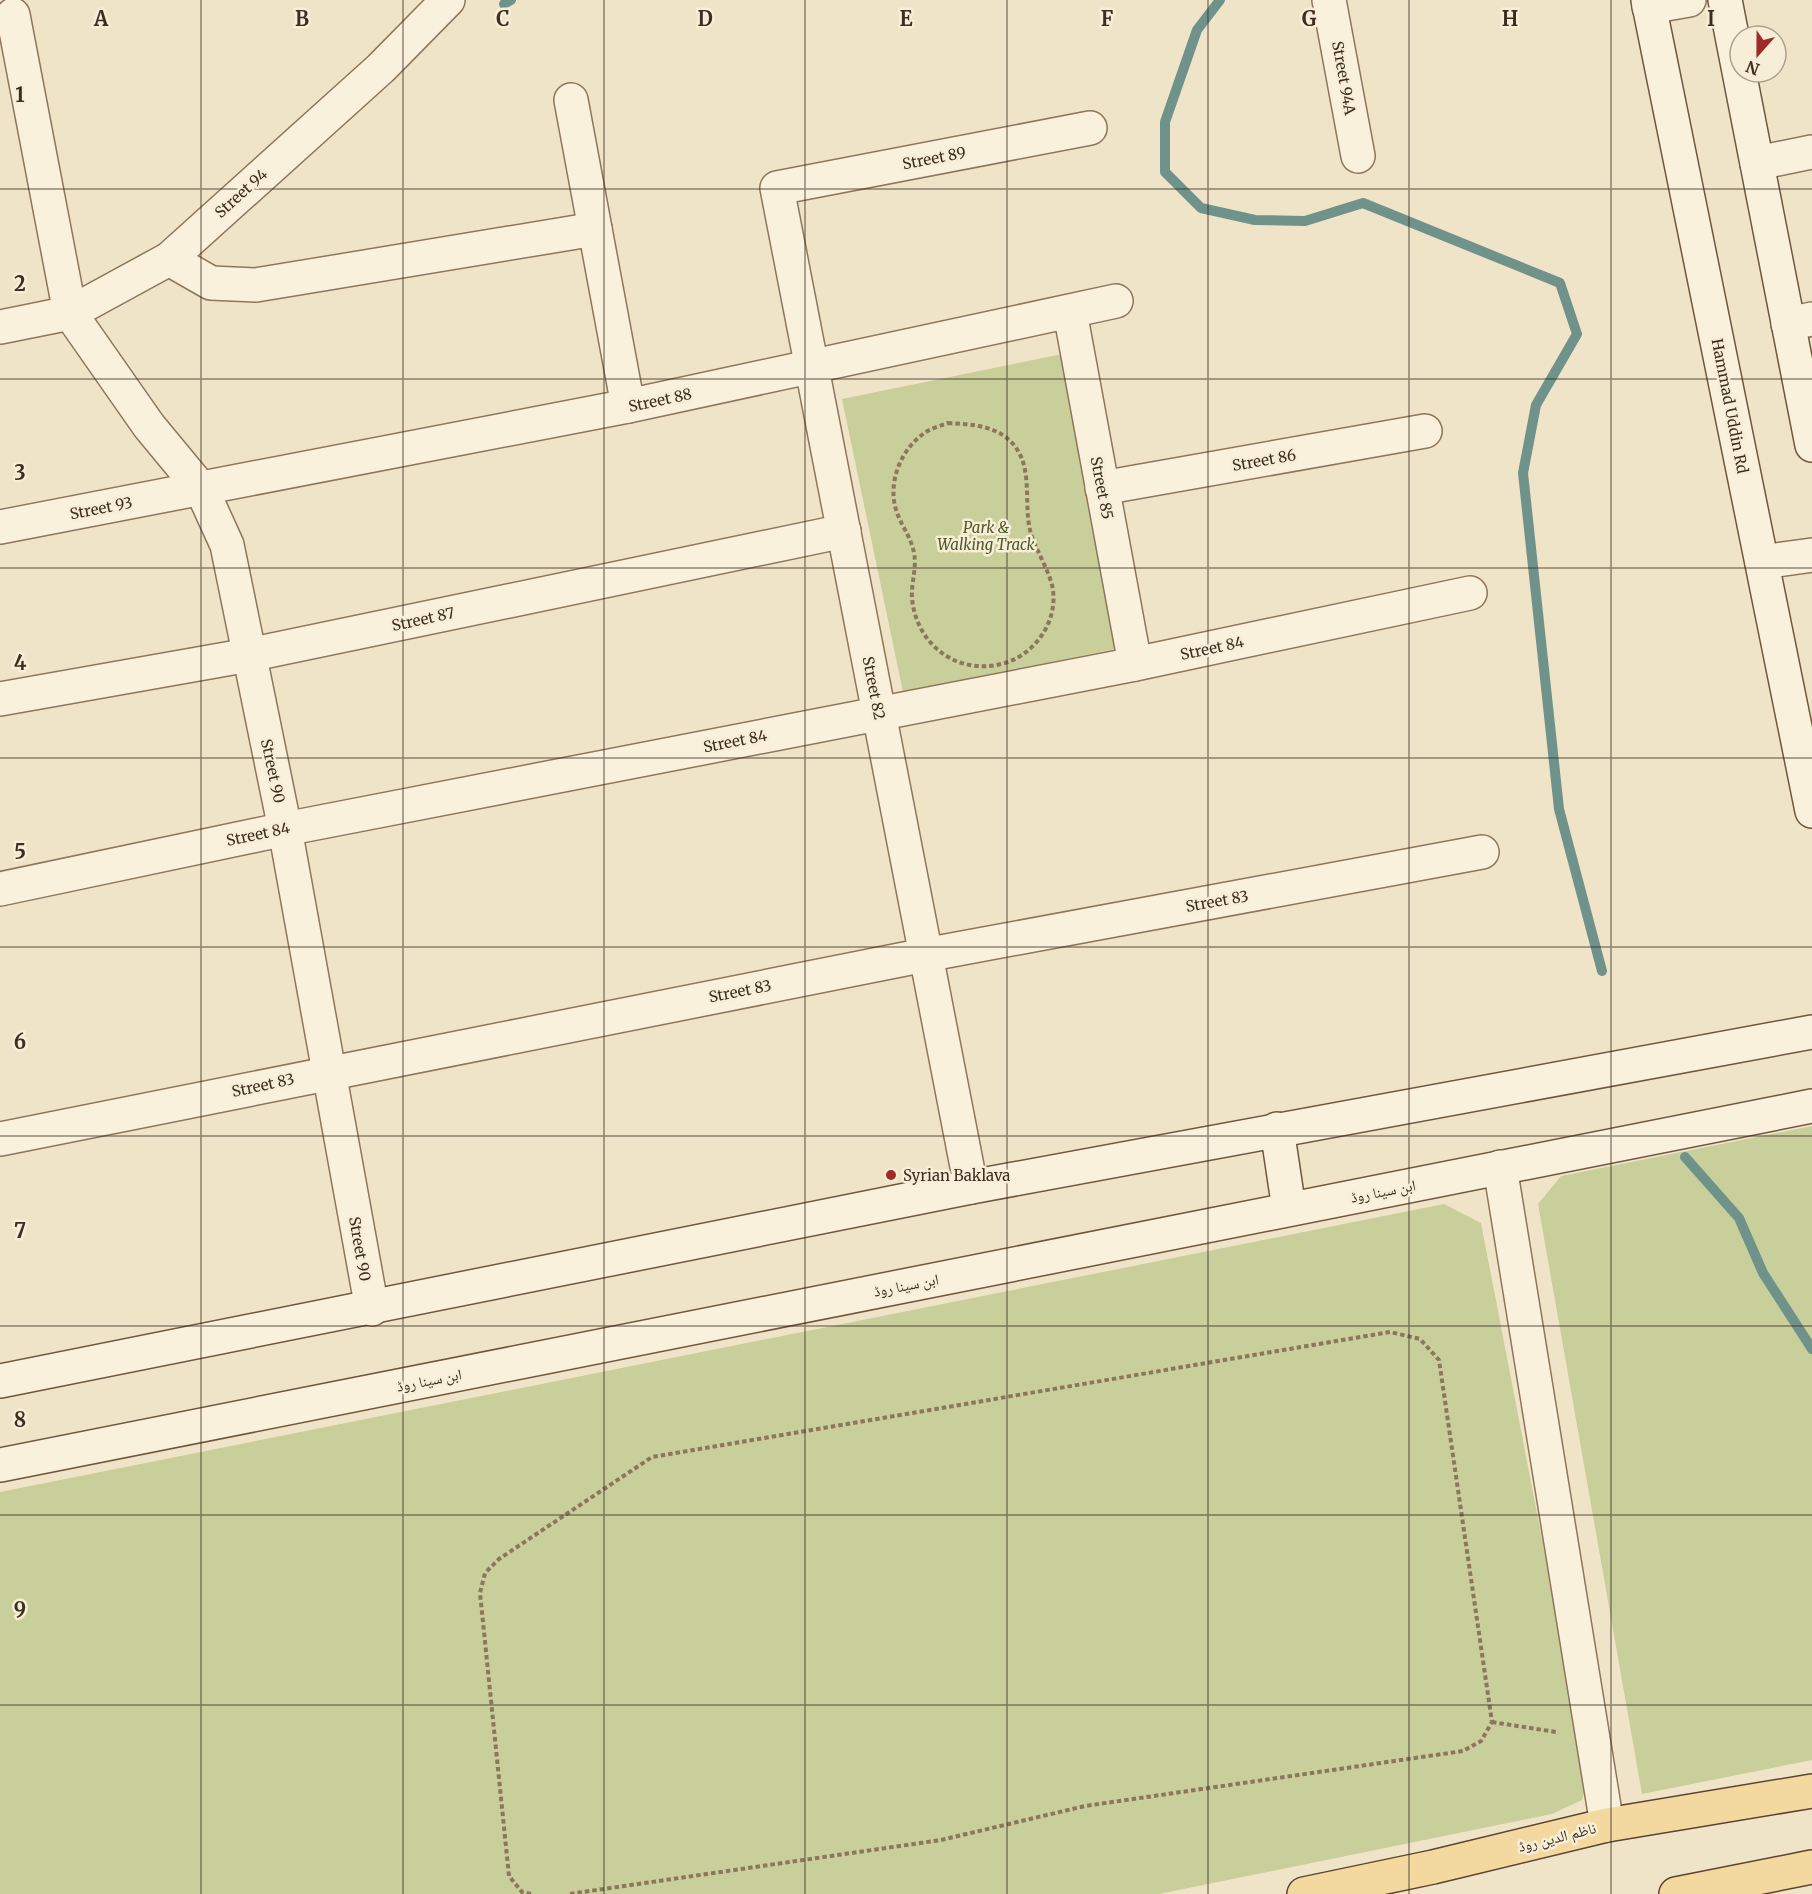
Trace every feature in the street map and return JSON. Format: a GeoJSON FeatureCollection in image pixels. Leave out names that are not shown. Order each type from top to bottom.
{"type":"FeatureCollection","features":[{"type":"Feature","properties":{"kind":"main road","name":"ناظم الدین روڈ"},"geometry":{"type":"LineString","coordinates":[[1304,1894],[1436,1881],[1606,1825],[1812,1791]]}},
{"type":"Feature","properties":{"kind":"main road"},"geometry":{"type":"LineString","coordinates":[[1676,1894],[1812,1867]]}},
{"type":"Feature","properties":{"kind":"street","name":"Street 94"},"geometry":{"type":"LineString","coordinates":[[0,327],[70,313],[169,259],[381,68],[448,0]]}},
{"type":"Feature","properties":{"kind":"street","name":"Street 94A"},"geometry":{"type":"LineString","coordinates":[[1329,0],[1358,156]]}},
{"type":"Feature","properties":{"kind":"street"},"geometry":{"type":"LineString","coordinates":[[1648,3],[1689,0]]}},
{"type":"Feature","properties":{"kind":"street"},"geometry":{"type":"LineString","coordinates":[[1725,0],[1757,163],[1800,322],[1812,445]]}},
{"type":"Feature","properties":{"kind":"street","name":"Hammad Uddin Rd"},"geometry":{"type":"LineString","coordinates":[[1648,3],[1812,811]]}},
{"type":"Feature","properties":{"kind":"street"},"geometry":{"type":"LineString","coordinates":[[13,15],[70,313]]}},
{"type":"Feature","properties":{"kind":"street"},"geometry":{"type":"LineString","coordinates":[[571,100],[628,406]]}},
{"type":"Feature","properties":{"kind":"street","name":"Street 89"},"geometry":{"type":"LineString","coordinates":[[777,188],[1090,128]]}},
{"type":"Feature","properties":{"kind":"street"},"geometry":{"type":"LineString","coordinates":[[1757,163],[1812,152]]}},
{"type":"Feature","properties":{"kind":"street","name":"Street 82"},"geometry":{"type":"LineString","coordinates":[[777,188],[971,1187]]}},
{"type":"Feature","properties":{"kind":"street"},"geometry":{"type":"LineString","coordinates":[[169,259],[211,283],[256,285],[595,230]]}},
{"type":"Feature","properties":{"kind":"street","name":"Street 88"},"geometry":{"type":"LineString","coordinates":[[202,490],[812,368],[1116,301]]}},
{"type":"Feature","properties":{"kind":"street","name":"Street 85"},"geometry":{"type":"LineString","coordinates":[[1070,312],[1135,664]]}},
{"type":"Feature","properties":{"kind":"street","name":"Street 90"},"geometry":{"type":"LineString","coordinates":[[70,313],[149,426],[202,490],[227,545],[285,829],[372,1309]]}},
{"type":"Feature","properties":{"kind":"street","name":"Street 86"},"geometry":{"type":"LineString","coordinates":[[1102,488],[1425,431]]}},
{"type":"Feature","properties":{"kind":"street","name":"Street 93"},"geometry":{"type":"LineString","coordinates":[[0,527],[202,490]]}},
{"type":"Feature","properties":{"kind":"street","name":"Street 87"},"geometry":{"type":"LineString","coordinates":[[0,699],[249,655],[844,531]]}},
{"type":"Feature","properties":{"kind":"street"},"geometry":{"type":"LineString","coordinates":[[1762,562],[1812,555]]}},
{"type":"Feature","properties":{"kind":"street","name":"Street 84"},"geometry":{"type":"LineString","coordinates":[[0,889],[285,829],[1135,664],[1470,593]]}},
{"type":"Feature","properties":{"kind":"street","name":"Street 83"},"geometry":{"type":"LineString","coordinates":[[0,1139],[926,955],[1482,852]]}},
{"type":"Feature","properties":{"kind":"street"},"geometry":{"type":"LineString","coordinates":[[0,1381],[372,1309],[971,1187],[1812,1032]]}},
{"type":"Feature","properties":{"kind":"street","name":"ابن سینا روڈ"},"geometry":{"type":"LineString","coordinates":[[0,1465],[1812,1106]]}},
{"type":"Feature","properties":{"kind":"street"},"geometry":{"type":"LineString","coordinates":[[1277,1129],[1289,1209]]}},
{"type":"Feature","properties":{"kind":"street"},"geometry":{"type":"LineString","coordinates":[[1500,1167],[1606,1825]]}},
{"type":"Feature","properties":{"kind":"path"},"geometry":{"type":"LineString","coordinates":[[948,423],[970,424],[994,431],[1008,439],[1018,451],[1025,468],[1030,530],[1052,584],[1054,599],[1051,616],[1043,635],[1030,651],[999,665],[975,667],[954,662],[935,650],[915,616],[912,597],[916,564],[914,551],[895,505],[894,481],[899,463],[910,446],[924,432],[948,423]]}},
{"type":"Feature","properties":{"kind":"path"},"geometry":{"type":"LineString","coordinates":[[531,1894],[522,1892],[509,1876],[480,1593],[485,1573],[499,1559],[652,1457],[1390,1332],[1420,1339],[1438,1360],[1492,1722],[1481,1741],[1463,1751],[1085,1806],[940,1840],[569,1894]]}},
{"type":"Feature","properties":{"kind":"path"},"geometry":{"type":"LineString","coordinates":[[1492,1722],[1592,1737]]}},
{"type":"Feature","properties":{"kind":"green space","name":"Park & Walking Track"},"geometry":{"type":"Polygon","coordinates":[[[1062,354],[1124,647],[903,692],[842,399],[1062,354]]]}},
{"type":"Feature","properties":{"kind":"green space"},"geometry":{"type":"Polygon","coordinates":[[[1812,1126],[1812,1760],[1642,1794],[1538,1204],[1561,1176],[1812,1126]]]}},
{"type":"Feature","properties":{"kind":"green space"},"geometry":{"type":"Polygon","coordinates":[[[1444,1204],[1481,1223],[1588,1777],[1582,1800],[1552,1814],[1159,1894],[0,1894],[0,1492],[1444,1204]]]}},
{"type":"Feature","properties":{"kind":"waterway"},"geometry":{"type":"LineString","coordinates":[[504,4],[511,0]]}},
{"type":"Feature","properties":{"kind":"waterway"},"geometry":{"type":"LineString","coordinates":[[1220,0],[1197,30],[1165,122],[1165,172],[1201,208],[1255,220],[1305,221],[1363,203],[1560,283],[1577,334],[1536,405],[1523,473],[1559,809],[1602,971]]}},
{"type":"Feature","properties":{"kind":"waterway"},"geometry":{"type":"LineString","coordinates":[[1685,1157],[1739,1218],[1763,1273],[1812,1349]]}},
{"type":"Feature","properties":{"kind":"place","name":"Syrian Baklava"},"geometry":{"type":"Point","coordinates":[891,1175]}}]}
